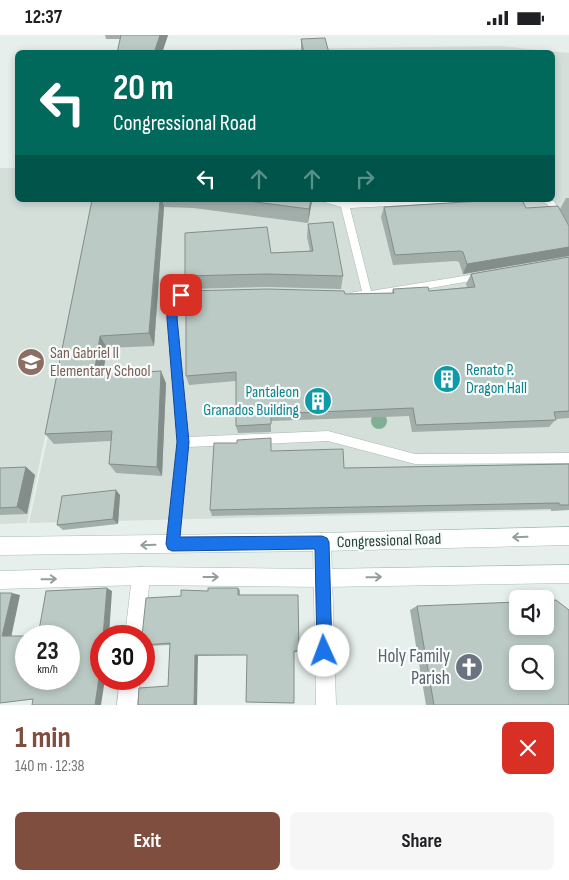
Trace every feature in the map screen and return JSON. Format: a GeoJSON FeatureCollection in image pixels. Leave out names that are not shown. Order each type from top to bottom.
{"type":"FeatureCollection","features":[{"type":"Feature","properties":{"kind":"main road","name":"Congressional Road"},"geometry":{"type":"LineString","coordinates":[[0,546],[322,542],[569,536]]}},
{"type":"Feature","properties":{"kind":"main road"},"geometry":{"type":"LineString","coordinates":[[322,542],[326,705]]}},
{"type":"Feature","properties":{"kind":"main road"},"geometry":{"type":"LineString","coordinates":[[0,580],[141,576],[322,578],[569,574]]}},
{"type":"Feature","properties":{"kind":"main road"},"geometry":{"type":"LineString","coordinates":[[135,625],[141,576]]}},
{"type":"Feature","properties":{"kind":"main road"},"geometry":{"type":"LineString","coordinates":[[127,705],[129,690]]}},
{"type":"Feature","properties":{"kind":"lane"},"geometry":{"type":"LineString","coordinates":[[334,202],[345,205],[407,202]]}},
{"type":"Feature","properties":{"kind":"lane"},"geometry":{"type":"LineString","coordinates":[[549,202],[569,237]]}},
{"type":"Feature","properties":{"kind":"lane"},"geometry":{"type":"LineString","coordinates":[[345,205],[367,295]]}},
{"type":"Feature","properties":{"kind":"lane"},"geometry":{"type":"LineString","coordinates":[[347,295],[367,295],[492,274]]}},
{"type":"Feature","properties":{"kind":"lane"},"geometry":{"type":"LineString","coordinates":[[172,544],[183,442],[172,303],[181,295],[210,294]]}},
{"type":"Feature","properties":{"kind":"lane"},"geometry":{"type":"LineString","coordinates":[[183,442],[328,436],[414,459],[569,458]]}},
{"type":"Feature","properties":{"kind":"shaded area"},"geometry":{"type":"Polygon","coordinates":[[[500,46],[539,50],[198,50],[500,46]]]}},
{"type":"Feature","properties":{"kind":"shaded area"},"geometry":{"type":"Polygon","coordinates":[[[555,52],[569,53],[569,510],[29,523],[99,202],[555,202],[555,52]]]}},
{"type":"Feature","properties":{"kind":"shaded area","name":"San Gabriel II Elementary School"},"geometry":{"type":"Polygon","coordinates":[[[0,168],[15,168],[15,202],[95,202],[27,523],[0,524],[0,168]]]}},
{"type":"Feature","properties":{"kind":"building"},"geometry":{"type":"Polygon","coordinates":[[[121,35],[160,35],[155,50],[118,50],[121,35]]]}},
{"type":"Feature","properties":{"kind":"building"},"geometry":{"type":"Polygon","coordinates":[[[325,38],[328,50],[303,50],[301,39],[325,38]]]}},
{"type":"Feature","properties":{"kind":"building"},"geometry":{"type":"Polygon","coordinates":[[[92,202],[160,202],[149,333],[100,336],[94,375],[161,371],[157,467],[109,464],[112,431],[45,434],[92,202]]]}},
{"type":"Feature","properties":{"kind":"building"},"geometry":{"type":"Polygon","coordinates":[[[255,202],[311,202],[309,209],[255,202]]]}},
{"type":"Feature","properties":{"kind":"building"},"geometry":{"type":"Polygon","coordinates":[[[465,202],[523,202],[526,208],[558,206],[569,226],[569,247],[467,264],[463,252],[460,251],[395,255],[384,207],[465,202]]]}},
{"type":"Feature","properties":{"kind":"building"},"geometry":{"type":"Polygon","coordinates":[[[333,222],[343,276],[266,274],[185,276],[185,233],[267,227],[271,253],[313,251],[308,224],[333,222]]]}},
{"type":"Feature","properties":{"kind":"building"},"geometry":{"type":"Polygon","coordinates":[[[569,257],[569,411],[554,412],[556,420],[416,425],[413,408],[271,414],[271,424],[236,426],[236,372],[186,376],[186,291],[267,289],[344,291],[345,294],[394,293],[393,289],[428,287],[429,291],[475,287],[471,274],[569,257]]]}},
{"type":"Feature","properties":{"kind":"building"},"geometry":{"type":"Polygon","coordinates":[[[271,438],[271,451],[343,449],[344,468],[569,464],[569,505],[560,505],[559,503],[210,510],[214,443],[237,443],[237,440],[271,438]]]}},
{"type":"Feature","properties":{"kind":"building"},"geometry":{"type":"Polygon","coordinates":[[[26,467],[17,507],[0,508],[0,468],[26,467]]]}},
{"type":"Feature","properties":{"kind":"building"},"geometry":{"type":"Polygon","coordinates":[[[116,490],[113,519],[57,525],[62,496],[116,490]]]}},
{"type":"Feature","properties":{"kind":"building"},"geometry":{"type":"Polygon","coordinates":[[[107,588],[104,625],[90,625],[90,690],[97,690],[95,705],[32,705],[33,699],[0,703],[0,593],[12,593],[2,636],[15,636],[15,690],[80,690],[80,625],[40,625],[46,591],[107,588]]]}},
{"type":"Feature","properties":{"kind":"building"},"geometry":{"type":"Polygon","coordinates":[[[208,588],[238,588],[238,595],[298,595],[299,651],[294,651],[294,703],[246,702],[247,655],[195,655],[194,705],[138,705],[139,690],[155,690],[155,687],[168,686],[170,643],[155,644],[155,625],[143,625],[146,598],[181,596],[181,590],[208,591],[208,588]]]}},
{"type":"Feature","properties":{"kind":"building","name":"Holy Family Parish"},"geometry":{"type":"Polygon","coordinates":[[[554,600],[556,600],[569,610],[569,705],[434,705],[417,606],[509,602],[509,635],[554,635],[554,600]]]}},
{"type":"Feature","properties":{"kind":"place","name":"San Gabriel II Elementary School"},"geometry":{"type":"Point","coordinates":[31,362]}},
{"type":"Feature","properties":{"kind":"place","name":"Renato P. Dragon Hall"},"geometry":{"type":"Point","coordinates":[447,379]}},
{"type":"Feature","properties":{"kind":"place","name":"Pantaleon Granados Building"},"geometry":{"type":"Point","coordinates":[318,401]}},
{"type":"Feature","properties":{"kind":"place","name":"Holy Family Parish"},"geometry":{"type":"Point","coordinates":[469,667]}},
{"type":"Feature","properties":{"kind":"route"},"geometry":{"type":"LineString","coordinates":[[181,295],[172,303],[183,442],[172,544],[322,542],[324,651]]}}]}
